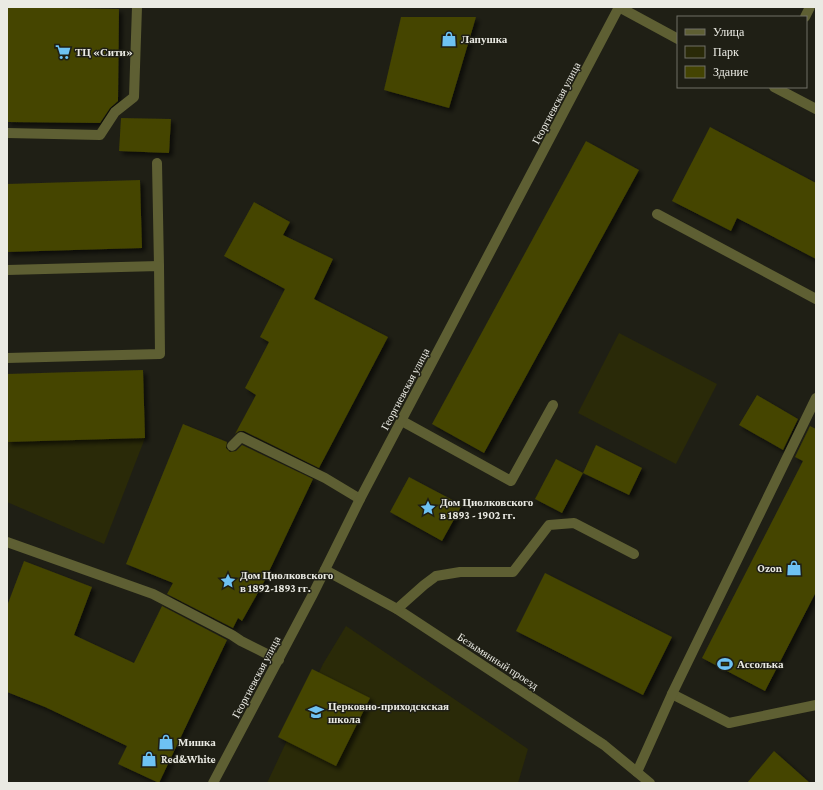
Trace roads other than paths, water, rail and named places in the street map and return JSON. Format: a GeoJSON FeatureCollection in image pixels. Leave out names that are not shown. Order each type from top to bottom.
{"type":"FeatureCollection","features":[{"type":"Feature","properties":{"kind":"street"},"geometry":{"type":"LineString","coordinates":[[7,134],[100,136],[115,112],[134,97],[137,7]]}},
{"type":"Feature","properties":{"kind":"street"},"geometry":{"type":"LineString","coordinates":[[619,7],[677,38]]}},
{"type":"Feature","properties":{"kind":"street","name":"Георгиевская улица"},"geometry":{"type":"LineString","coordinates":[[213,783],[279,660],[360,499],[619,7]]}},
{"type":"Feature","properties":{"kind":"street"},"geometry":{"type":"LineString","coordinates":[[806,16],[810,7]]}},
{"type":"Feature","properties":{"kind":"street"},"geometry":{"type":"LineString","coordinates":[[776,88],[816,109]]}},
{"type":"Feature","properties":{"kind":"street"},"geometry":{"type":"LineString","coordinates":[[7,358],[160,354],[157,163]]}},
{"type":"Feature","properties":{"kind":"street"},"geometry":{"type":"LineString","coordinates":[[657,214],[816,299]]}},
{"type":"Feature","properties":{"kind":"street"},"geometry":{"type":"LineString","coordinates":[[7,270],[159,266]]}},
{"type":"Feature","properties":{"kind":"street"},"geometry":{"type":"LineString","coordinates":[[637,772],[672,694],[816,398]]}},
{"type":"Feature","properties":{"kind":"street"},"geometry":{"type":"LineString","coordinates":[[402,421],[511,481],[553,404]]}},
{"type":"Feature","properties":{"kind":"street"},"geometry":{"type":"LineString","coordinates":[[232,446],[241,437],[325,478],[360,499]]}},
{"type":"Feature","properties":{"kind":"street"},"geometry":{"type":"LineString","coordinates":[[397,609],[424,584],[436,576],[460,572],[513,572],[550,525],[574,522],[634,554]]}},
{"type":"Feature","properties":{"kind":"street"},"geometry":{"type":"LineString","coordinates":[[7,542],[153,594],[279,660]]}},
{"type":"Feature","properties":{"kind":"street","name":"Безымянный проезд"},"geometry":{"type":"LineString","coordinates":[[325,570],[397,609],[604,745],[650,783]]}},
{"type":"Feature","properties":{"kind":"street"},"geometry":{"type":"LineString","coordinates":[[672,694],[729,724],[816,706]]}},
{"type":"Feature","properties":{"kind":"place","name":"Лапушка"},"geometry":{"type":"Point","coordinates":[449,39]}},
{"type":"Feature","properties":{"kind":"place","name":"ТЦ «Сити»"},"geometry":{"type":"Point","coordinates":[63,52]}},
{"type":"Feature","properties":{"kind":"place","name":"Дом Циолковского в 1893 - 1902 гг."},"geometry":{"type":"Point","coordinates":[428,508]}},
{"type":"Feature","properties":{"kind":"place","name":"Ozon"},"geometry":{"type":"Point","coordinates":[794,568]}},
{"type":"Feature","properties":{"kind":"place","name":"Дом Циолковского в 1892-1893 гг."},"geometry":{"type":"Point","coordinates":[228,581]}},
{"type":"Feature","properties":{"kind":"place","name":"Ассолька"},"geometry":{"type":"Point","coordinates":[725,664]}},
{"type":"Feature","properties":{"kind":"place","name":"Церковно-приходскская школа"},"geometry":{"type":"Point","coordinates":[316,712]}},
{"type":"Feature","properties":{"kind":"place","name":"Мишка"},"geometry":{"type":"Point","coordinates":[166,742]}},
{"type":"Feature","properties":{"kind":"place","name":"Red&White"},"geometry":{"type":"Point","coordinates":[149,759]}}]}
